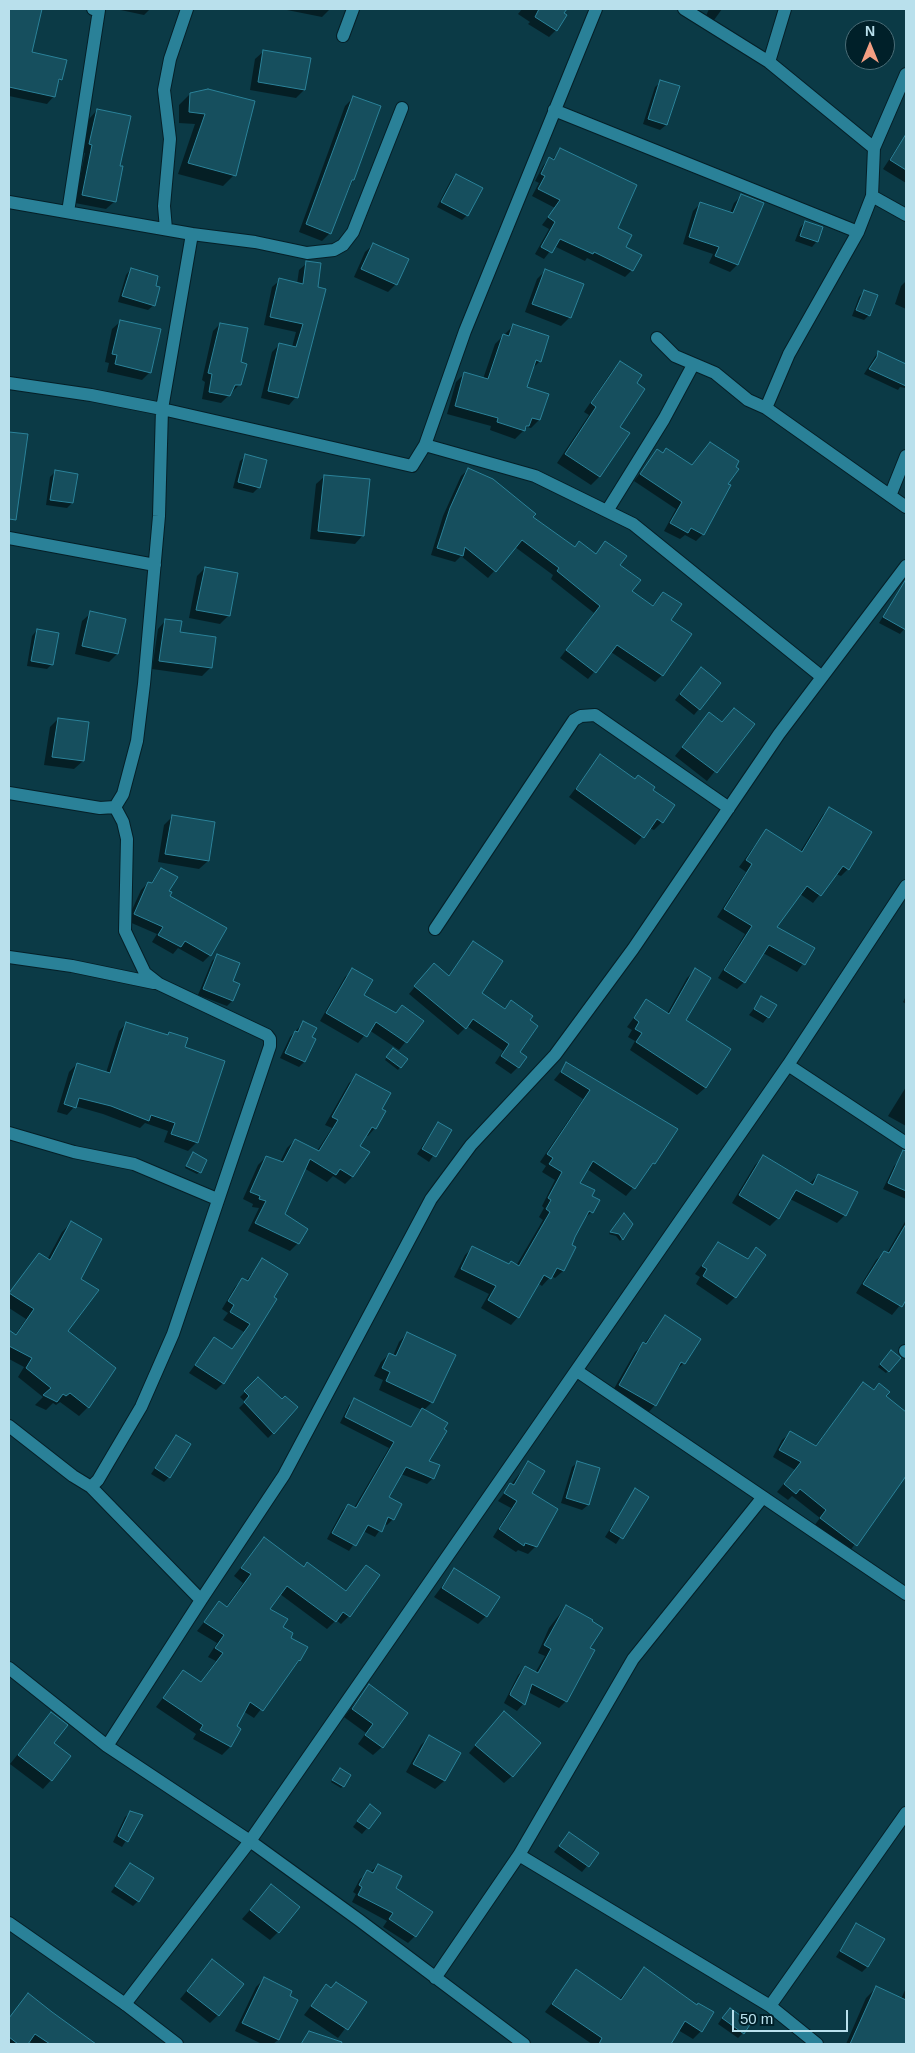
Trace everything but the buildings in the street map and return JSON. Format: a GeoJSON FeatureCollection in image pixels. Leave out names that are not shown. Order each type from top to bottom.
{"type":"FeatureCollection","features":[{"type":"Feature","properties":{"kind":"street"},"geometry":{"type":"LineString","coordinates":[[68,212],[99,10],[93,9]]}},
{"type":"Feature","properties":{"kind":"street"},"geometry":{"type":"LineString","coordinates":[[166,229],[164,206],[170,139],[164,90],[170,59],[187,9]]}},
{"type":"Feature","properties":{"kind":"street"},"geometry":{"type":"LineString","coordinates":[[343,36],[353,9]]}},
{"type":"Feature","properties":{"kind":"street"},"geometry":{"type":"LineString","coordinates":[[9,382],[91,394],[404,466],[412,466],[425,445],[465,331],[596,9]]}},
{"type":"Feature","properties":{"kind":"street"},"geometry":{"type":"LineString","coordinates":[[684,9],[768,62],[874,148]]}},
{"type":"Feature","properties":{"kind":"street"},"geometry":{"type":"LineString","coordinates":[[768,62],[785,9]]}},
{"type":"Feature","properties":{"kind":"street"},"geometry":{"type":"LineString","coordinates":[[766,408],[789,354],[858,232],[872,196],[874,148],[906,74]]}},
{"type":"Feature","properties":{"kind":"street"},"geometry":{"type":"LineString","coordinates":[[9,202],[307,252],[334,250],[343,244],[353,232],[402,108]]}},
{"type":"Feature","properties":{"kind":"street"},"geometry":{"type":"LineString","coordinates":[[554,110],[858,232]]}},
{"type":"Feature","properties":{"kind":"street"},"geometry":{"type":"LineString","coordinates":[[872,196],[906,215]]}},
{"type":"Feature","properties":{"kind":"street"},"geometry":{"type":"LineString","coordinates":[[115,807],[123,794],[137,740],[155,565],[162,409],[192,234]]}},
{"type":"Feature","properties":{"kind":"street"},"geometry":{"type":"LineString","coordinates":[[657,338],[675,356],[692,365],[715,373],[748,400],[766,408],[906,507]]}},
{"type":"Feature","properties":{"kind":"street"},"geometry":{"type":"LineString","coordinates":[[607,511],[664,419],[692,365]]}},
{"type":"Feature","properties":{"kind":"street"},"geometry":{"type":"LineString","coordinates":[[425,445],[535,476],[633,524],[822,677]]}},
{"type":"Feature","properties":{"kind":"street"},"geometry":{"type":"LineString","coordinates":[[890,496],[906,456]]}},
{"type":"Feature","properties":{"kind":"street"},"geometry":{"type":"LineString","coordinates":[[9,538],[155,565]]}},
{"type":"Feature","properties":{"kind":"street"},"geometry":{"type":"LineString","coordinates":[[107,1746],[284,1475],[430,1199],[471,1146],[555,1055],[633,949],[729,808],[822,677],[906,566]]}},
{"type":"Feature","properties":{"kind":"street"},"geometry":{"type":"LineString","coordinates":[[435,929],[574,720],[581,716],[595,715],[729,808]]}},
{"type":"Feature","properties":{"kind":"street"},"geometry":{"type":"LineString","coordinates":[[9,793],[100,808],[115,807]]}},
{"type":"Feature","properties":{"kind":"street"},"geometry":{"type":"LineString","coordinates":[[92,1487],[141,1407],[173,1334],[270,1046],[270,1039],[266,1035],[159,984],[145,974],[125,931],[127,839],[123,822],[115,807]]}},
{"type":"Feature","properties":{"kind":"street"},"geometry":{"type":"LineString","coordinates":[[125,2004],[250,1841],[384,1645],[577,1371],[788,1065],[906,886]]}},
{"type":"Feature","properties":{"kind":"street"},"geometry":{"type":"LineString","coordinates":[[9,957],[72,966],[159,984]]}},
{"type":"Feature","properties":{"kind":"street"},"geometry":{"type":"LineString","coordinates":[[788,1065],[906,1143]]}},
{"type":"Feature","properties":{"kind":"street"},"geometry":{"type":"LineString","coordinates":[[9,1133],[74,1152],[134,1164],[217,1199]]}},
{"type":"Feature","properties":{"kind":"street"},"geometry":{"type":"LineString","coordinates":[[577,1371],[906,1594]]}},
{"type":"Feature","properties":{"kind":"street"},"geometry":{"type":"LineString","coordinates":[[9,1426],[73,1476],[92,1487],[201,1600]]}},
{"type":"Feature","properties":{"kind":"street"},"geometry":{"type":"LineString","coordinates":[[435,1978],[519,1855],[633,1659],[763,1497]]}},
{"type":"Feature","properties":{"kind":"street"},"geometry":{"type":"LineString","coordinates":[[9,1668],[107,1746],[250,1841],[524,2044]]}},
{"type":"Feature","properties":{"kind":"street"},"geometry":{"type":"LineString","coordinates":[[770,2006],[906,1813]]}},
{"type":"Feature","properties":{"kind":"street"},"geometry":{"type":"LineString","coordinates":[[519,1855],[770,2006],[817,2044]]}},
{"type":"Feature","properties":{"kind":"street"},"geometry":{"type":"LineString","coordinates":[[9,1923],[125,2004],[177,2044]]}}]}
